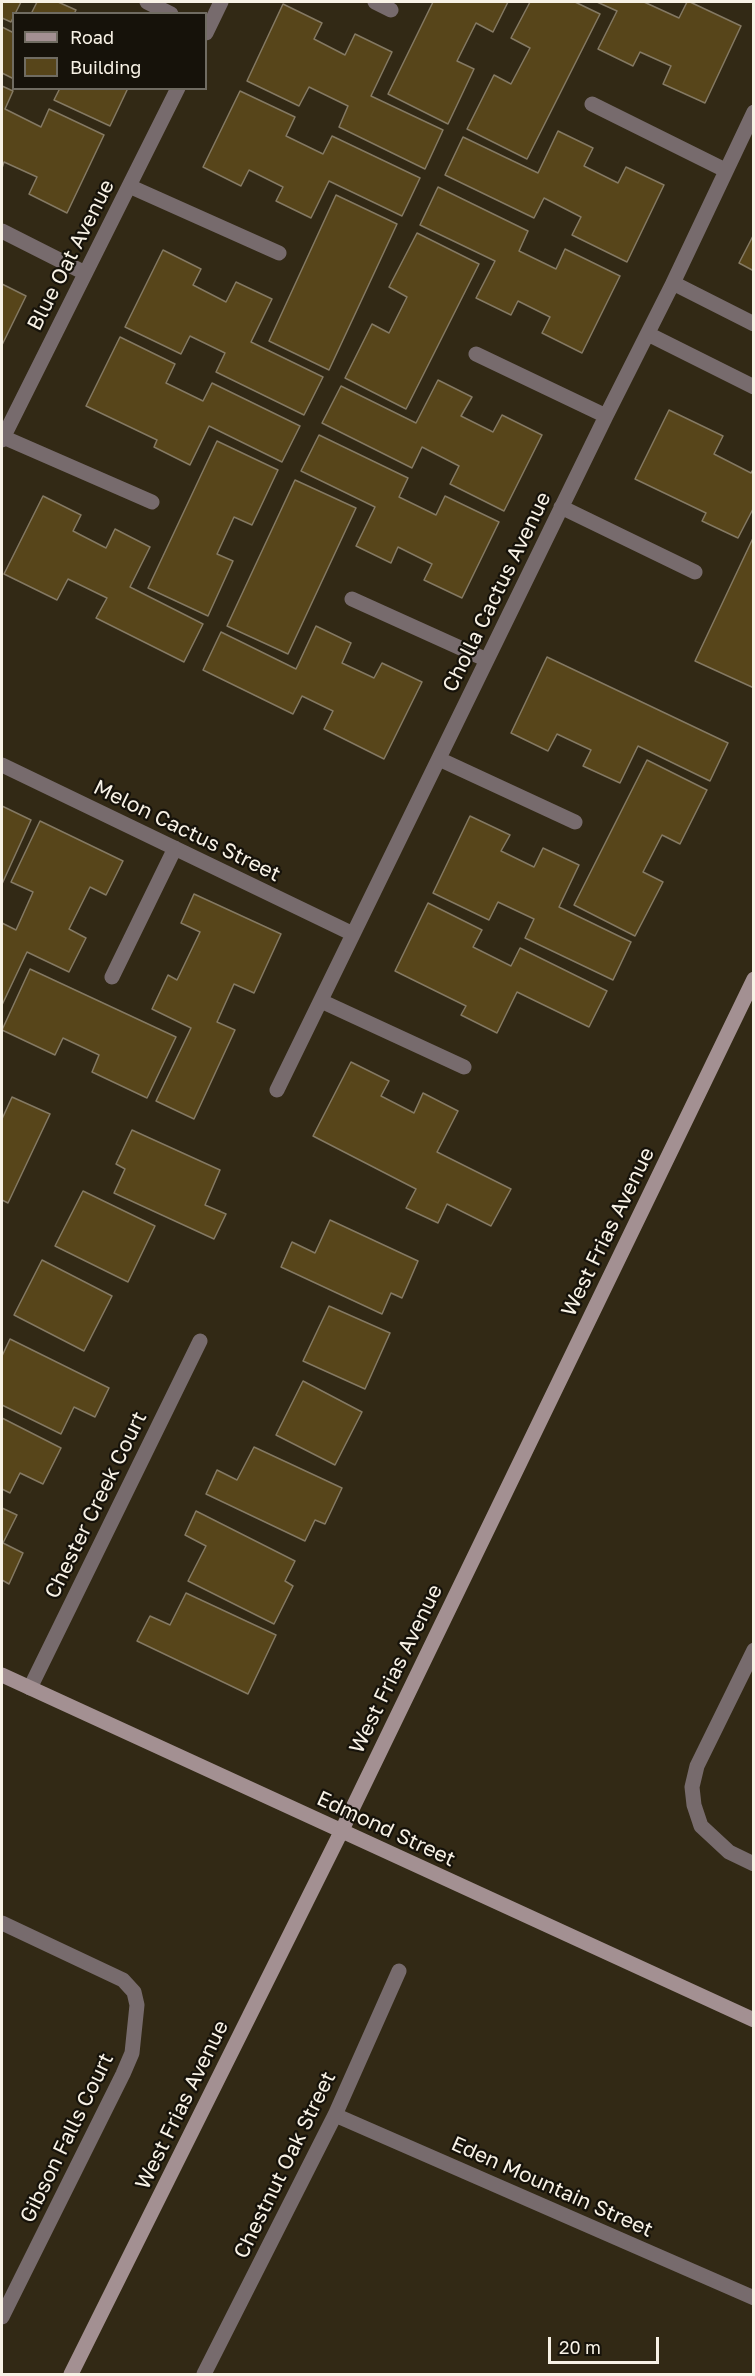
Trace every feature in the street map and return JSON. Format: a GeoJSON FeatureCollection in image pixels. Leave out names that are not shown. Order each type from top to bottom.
{"type":"FeatureCollection","features":[{"type":"Feature","properties":{"kind":"street"},"geometry":{"type":"LineString","coordinates":[[147,2],[167,12]]}},
{"type":"Feature","properties":{"kind":"street"},"geometry":{"type":"LineString","coordinates":[[207,30],[221,2]]}},
{"type":"Feature","properties":{"kind":"street"},"geometry":{"type":"LineString","coordinates":[[375,2],[391,10]]}},
{"type":"Feature","properties":{"kind":"street","name":"Blue Oat Avenue"},"geometry":{"type":"LineString","coordinates":[[2,439],[177,90]]}},
{"type":"Feature","properties":{"kind":"street"},"geometry":{"type":"LineString","coordinates":[[592,104],[725,170]]}},
{"type":"Feature","properties":{"kind":"street","name":"Cholla Cactus Avenue"},"geometry":{"type":"LineString","coordinates":[[277,1090],[561,507],[673,283],[725,170],[751,122]]}},
{"type":"Feature","properties":{"kind":"street"},"geometry":{"type":"LineString","coordinates":[[129,186],[279,253]]}},
{"type":"Feature","properties":{"kind":"street"},"geometry":{"type":"LineString","coordinates":[[2,231],[85,273]]}},
{"type":"Feature","properties":{"kind":"street"},"geometry":{"type":"LineString","coordinates":[[673,283],[753,324]]}},
{"type":"Feature","properties":{"kind":"street"},"geometry":{"type":"LineString","coordinates":[[648,334],[753,387]]}},
{"type":"Feature","properties":{"kind":"street"},"geometry":{"type":"LineString","coordinates":[[476,354],[606,416]]}},
{"type":"Feature","properties":{"kind":"street"},"geometry":{"type":"LineString","coordinates":[[2,439],[152,502]]}},
{"type":"Feature","properties":{"kind":"street"},"geometry":{"type":"LineString","coordinates":[[561,507],[695,572]]}},
{"type":"Feature","properties":{"kind":"street"},"geometry":{"type":"LineString","coordinates":[[351,599],[487,660]]}},
{"type":"Feature","properties":{"kind":"street"},"geometry":{"type":"LineString","coordinates":[[439,759],[575,822]]}},
{"type":"Feature","properties":{"kind":"street","name":"Melon Cactus Street"},"geometry":{"type":"LineString","coordinates":[[2,765],[353,934]]}},
{"type":"Feature","properties":{"kind":"street"},"geometry":{"type":"LineString","coordinates":[[112,977],[175,848]]}},
{"type":"Feature","properties":{"kind":"street","name":"West Frias Avenue"},"geometry":{"type":"LineString","coordinates":[[71,2374],[341,1832],[753,979]]}},
{"type":"Feature","properties":{"kind":"street"},"geometry":{"type":"LineString","coordinates":[[321,1001],[464,1066]]}},
{"type":"Feature","properties":{"kind":"street","name":"Chester Creek Court"},"geometry":{"type":"LineString","coordinates":[[30,1688],[200,1341]]}},
{"type":"Feature","properties":{"kind":"street"},"geometry":{"type":"LineString","coordinates":[[753,1650],[697,1766],[692,1787],[694,1805],[701,1826],[729,1852],[753,1864]]}},
{"type":"Feature","properties":{"kind":"street","name":"Edmond Street"},"geometry":{"type":"LineString","coordinates":[[2,1675],[753,2020]]}},
{"type":"Feature","properties":{"kind":"street","name":"Gibson Falls Court"},"geometry":{"type":"LineString","coordinates":[[2,1923],[123,1980],[134,1992],[137,2005],[132,2053],[123,2074],[2,2317]]}},
{"type":"Feature","properties":{"kind":"street","name":"Chestnut Oak Street"},"geometry":{"type":"LineString","coordinates":[[204,2374],[334,2115],[399,1971]]}},
{"type":"Feature","properties":{"kind":"street","name":"Eden Mountain Street"},"geometry":{"type":"LineString","coordinates":[[334,2115],[753,2298]]}},
{"type":"Feature","properties":{"kind":"building"},"geometry":{"type":"Polygon","coordinates":[[[2,2],[21,2],[16,12],[12,12],[11,22],[2,18],[2,2]]]}},
{"type":"Feature","properties":{"kind":"building"},"geometry":{"type":"Polygon","coordinates":[[[37,2],[58,2],[76,10],[75,12],[32,12],[37,2]]]}},
{"type":"Feature","properties":{"kind":"building"},"geometry":{"type":"Polygon","coordinates":[[[433,2],[508,2],[493,32],[476,23],[457,61],[474,69],[448,124],[388,94],[433,2]]]}},
{"type":"Feature","properties":{"kind":"building"},"geometry":{"type":"Polygon","coordinates":[[[530,2],[575,2],[600,14],[527,159],[467,129],[494,75],[511,84],[530,48],[511,38],[530,2]]]}},
{"type":"Feature","properties":{"kind":"building"},"geometry":{"type":"Polygon","coordinates":[[[597,2],[644,2],[679,18],[687,2],[690,2],[741,26],[705,103],[663,84],[671,66],[640,52],[633,66],[598,49],[617,11],[597,2]]]}},
{"type":"Feature","properties":{"kind":"building"},"geometry":{"type":"Polygon","coordinates":[[[283,4],[322,23],[314,39],[345,55],[355,34],[392,52],[371,96],[443,130],[425,169],[339,127],[348,106],[309,87],[299,106],[247,81],[283,4]]]}},
{"type":"Feature","properties":{"kind":"building"},"geometry":{"type":"Polygon","coordinates":[[[2,27],[12,32],[12,78],[2,73],[2,27]]]}},
{"type":"Feature","properties":{"kind":"building"},"geometry":{"type":"Polygon","coordinates":[[[2,86],[13,91],[5,109],[41,127],[49,109],[104,135],[67,213],[29,194],[37,177],[4,162],[2,168],[2,86]]]}},
{"type":"Feature","properties":{"kind":"building"},"geometry":{"type":"Polygon","coordinates":[[[59,90],[127,90],[110,126],[54,100],[59,90]]]}},
{"type":"Feature","properties":{"kind":"building"},"geometry":{"type":"Polygon","coordinates":[[[240,91],[295,117],[286,136],[323,154],[332,136],[420,178],[402,216],[329,181],[311,218],[276,201],[283,187],[249,170],[241,186],[203,167],[240,91]]]}},
{"type":"Feature","properties":{"kind":"building"},"geometry":{"type":"Polygon","coordinates":[[[558,131],[593,148],[584,166],[618,183],[626,167],[664,185],[627,262],[572,235],[581,217],[544,198],[534,218],[445,175],[463,137],[538,173],[558,131]]]}},
{"type":"Feature","properties":{"kind":"building"},"geometry":{"type":"Polygon","coordinates":[[[438,187],[528,231],[519,251],[556,269],[565,249],[620,276],[582,353],[542,333],[550,317],[518,301],[511,315],[476,298],[495,261],[420,225],[438,187]]]}},
{"type":"Feature","properties":{"kind":"building"},"geometry":{"type":"Polygon","coordinates":[[[336,195],[397,224],[329,370],[269,341],[336,195]]]}},
{"type":"Feature","properties":{"kind":"building"},"geometry":{"type":"Polygon","coordinates":[[[417,233],[479,264],[406,409],[345,378],[372,324],[389,333],[407,297],[389,287],[417,233]]]}},
{"type":"Feature","properties":{"kind":"building"},"geometry":{"type":"Polygon","coordinates":[[[754,234],[754,271],[739,263],[754,234]]]}},
{"type":"Feature","properties":{"kind":"building"},"geometry":{"type":"Polygon","coordinates":[[[163,250],[201,269],[193,285],[226,302],[236,282],[272,299],[251,342],[323,377],[304,415],[216,372],[225,353],[190,336],[181,354],[125,327],[163,250]]]}},
{"type":"Feature","properties":{"kind":"building"},"geometry":{"type":"Polygon","coordinates":[[[2,284],[26,296],[2,345],[2,284]]]}},
{"type":"Feature","properties":{"kind":"building"},"geometry":{"type":"Polygon","coordinates":[[[120,337],[175,364],[166,383],[203,401],[212,383],[300,426],[282,462],[209,426],[190,465],[154,447],[157,440],[86,406],[120,337]]]}},
{"type":"Feature","properties":{"kind":"building"},"geometry":{"type":"Polygon","coordinates":[[[438,380],[472,397],[461,416],[493,432],[502,415],[542,435],[504,511],[450,484],[459,466],[422,447],[412,468],[322,423],[341,386],[416,423],[438,380]]]}},
{"type":"Feature","properties":{"kind":"building"},"geometry":{"type":"Polygon","coordinates":[[[669,410],[723,436],[714,454],[751,473],[754,468],[754,507],[738,538],[702,521],[706,513],[635,479],[669,410]]]}},
{"type":"Feature","properties":{"kind":"building"},"geometry":{"type":"Polygon","coordinates":[[[319,435],[408,478],[399,497],[436,515],[445,496],[499,522],[462,598],[424,580],[432,564],[398,547],[391,563],[356,546],[375,507],[301,471],[319,435]]]}},
{"type":"Feature","properties":{"kind":"building"},"geometry":{"type":"Polygon","coordinates":[[[217,441],[278,470],[252,525],[234,517],[217,554],[233,561],[208,616],[148,588],[217,441]]]}},
{"type":"Feature","properties":{"kind":"building"},"geometry":{"type":"Polygon","coordinates":[[[295,480],[356,508],[288,654],[227,626],[295,480]]]}},
{"type":"Feature","properties":{"kind":"building"},"geometry":{"type":"Polygon","coordinates":[[[43,496],[81,515],[73,531],[106,548],[115,529],[150,547],[130,587],[203,624],[184,662],[96,618],[107,598],[68,579],[57,600],[4,574],[43,496]]]}},
{"type":"Feature","properties":{"kind":"building"},"geometry":{"type":"Polygon","coordinates":[[[754,536],[754,688],[695,661],[754,536]]]}},
{"type":"Feature","properties":{"kind":"building"},"geometry":{"type":"Polygon","coordinates":[[[316,626],[351,643],[342,663],[374,678],[382,663],[422,682],[384,759],[324,729],[333,711],[302,696],[293,714],[203,670],[221,632],[296,669],[316,626]]]}},
{"type":"Feature","properties":{"kind":"building"},"geometry":{"type":"Polygon","coordinates":[[[547,657],[728,743],[710,781],[638,746],[620,783],[583,766],[591,750],[557,734],[548,751],[511,733],[547,657]]]}},
{"type":"Feature","properties":{"kind":"building"},"geometry":{"type":"Polygon","coordinates":[[[647,760],[707,790],[680,844],[662,835],[643,872],[663,882],[635,936],[574,905],[647,760]]]}},
{"type":"Feature","properties":{"kind":"building"},"geometry":{"type":"Polygon","coordinates":[[[2,806],[31,820],[2,884],[2,806]]]}},
{"type":"Feature","properties":{"kind":"building"},"geometry":{"type":"Polygon","coordinates":[[[470,816],[510,835],[501,851],[534,867],[543,848],[579,865],[559,907],[631,942],[613,980],[525,938],[534,919],[498,902],[489,920],[433,893],[470,816]]]}},
{"type":"Feature","properties":{"kind":"building"},"geometry":{"type":"Polygon","coordinates":[[[40,821],[123,861],[106,895],[90,887],[69,929],[86,938],[69,972],[27,952],[2,1005],[2,923],[16,930],[33,892],[11,882],[40,821]]]}},
{"type":"Feature","properties":{"kind":"building"},"geometry":{"type":"Polygon","coordinates":[[[194,894],[281,934],[254,993],[234,984],[217,1022],[235,1030],[194,1119],[156,1101],[191,1028],[152,1009],[168,975],[177,980],[200,932],[181,923],[194,894]]]}},
{"type":"Feature","properties":{"kind":"building"},"geometry":{"type":"Polygon","coordinates":[[[428,903],[482,930],[473,947],[511,966],[520,948],[607,991],[589,1027],[517,992],[497,1033],[461,1015],[466,1006],[395,971],[428,903]]]}},
{"type":"Feature","properties":{"kind":"building"},"geometry":{"type":"Polygon","coordinates":[[[30,969],[176,1037],[147,1098],[92,1072],[99,1055],[63,1038],[55,1055],[2,1030],[30,969]]]}},
{"type":"Feature","properties":{"kind":"building"},"geometry":{"type":"Polygon","coordinates":[[[351,1062],[389,1081],[381,1096],[414,1113],[423,1093],[458,1111],[437,1152],[511,1189],[491,1226],[447,1204],[438,1223],[406,1208],[416,1189],[313,1136],[351,1062]]]}},
{"type":"Feature","properties":{"kind":"building"},"geometry":{"type":"Polygon","coordinates":[[[12,1097],[50,1114],[8,1203],[2,1200],[2,1119],[12,1097]]]}},
{"type":"Feature","properties":{"kind":"building"},"geometry":{"type":"Polygon","coordinates":[[[132,1130],[220,1170],[205,1205],[226,1214],[214,1239],[114,1193],[125,1169],[116,1164],[132,1130]]]}},
{"type":"Feature","properties":{"kind":"building"},"geometry":{"type":"Polygon","coordinates":[[[83,1191],[155,1226],[128,1282],[55,1246],[83,1191]]]}},
{"type":"Feature","properties":{"kind":"building"},"geometry":{"type":"Polygon","coordinates":[[[330,1220],[418,1261],[402,1298],[391,1293],[382,1314],[281,1267],[292,1242],[315,1253],[330,1220]]]}},
{"type":"Feature","properties":{"kind":"building"},"geometry":{"type":"Polygon","coordinates":[[[42,1260],[112,1296],[84,1351],[14,1315],[42,1260]]]}},
{"type":"Feature","properties":{"kind":"building"},"geometry":{"type":"Polygon","coordinates":[[[329,1306],[390,1333],[365,1389],[303,1361],[329,1306]]]}},
{"type":"Feature","properties":{"kind":"building"},"geometry":{"type":"Polygon","coordinates":[[[10,1339],[109,1388],[95,1417],[74,1407],[61,1434],[2,1405],[2,1356],[10,1339]]]}},
{"type":"Feature","properties":{"kind":"building"},"geometry":{"type":"Polygon","coordinates":[[[303,1381],[362,1412],[335,1465],[276,1435],[303,1381]]]}},
{"type":"Feature","properties":{"kind":"building"},"geometry":{"type":"Polygon","coordinates":[[[2,1418],[61,1448],[43,1484],[20,1473],[10,1493],[2,1489],[2,1418]]]}},
{"type":"Feature","properties":{"kind":"building"},"geometry":{"type":"Polygon","coordinates":[[[254,1447],[342,1488],[325,1524],[315,1520],[305,1541],[206,1494],[217,1470],[237,1480],[254,1447]]]}},
{"type":"Feature","properties":{"kind":"building"},"geometry":{"type":"Polygon","coordinates":[[[2,1508],[17,1515],[3,1543],[23,1553],[9,1584],[2,1580],[2,1508]]]}},
{"type":"Feature","properties":{"kind":"building"},"geometry":{"type":"Polygon","coordinates":[[[196,1511],[295,1561],[285,1581],[293,1586],[274,1624],[188,1581],[206,1546],[185,1535],[196,1511]]]}},
{"type":"Feature","properties":{"kind":"building"},"geometry":{"type":"Polygon","coordinates":[[[186,1593],[276,1635],[248,1694],[137,1641],[150,1616],[170,1625],[186,1593]]]}}]}
